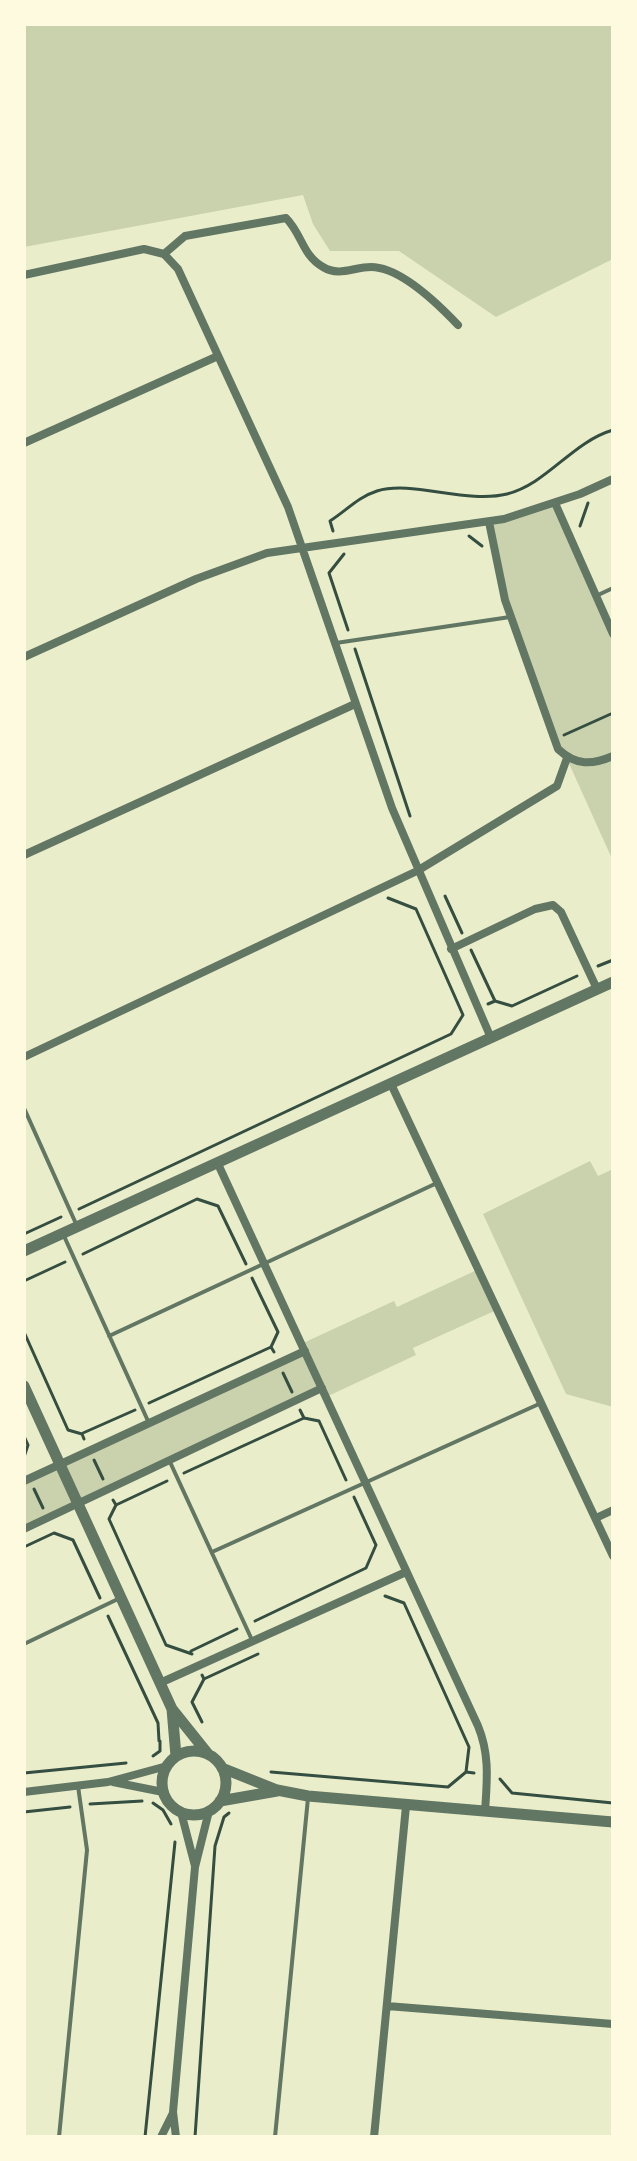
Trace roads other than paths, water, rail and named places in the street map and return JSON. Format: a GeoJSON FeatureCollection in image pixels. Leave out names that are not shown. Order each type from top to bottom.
{"type":"FeatureCollection","features":[{"type":"Feature","properties":{"kind":"street"},"geometry":{"type":"LineString","coordinates":[[164,254],[185,236],[286,218],[295,226],[311,259],[326,269],[339,273],[369,267],[381,269],[429,295],[458,325]]}},
{"type":"Feature","properties":{"kind":"street"},"geometry":{"type":"LineString","coordinates":[[24,275],[144,249],[164,254],[178,269],[288,507],[355,704],[417,871],[491,1038]]}},
{"type":"Feature","properties":{"kind":"street"},"geometry":{"type":"LineString","coordinates":[[24,443],[218,356]]}},
{"type":"Feature","properties":{"kind":"street"},"geometry":{"type":"LineString","coordinates":[[24,657],[196,579],[267,553],[489,522],[555,503],[613,479]]}},
{"type":"Feature","properties":{"kind":"street"},"geometry":{"type":"LineString","coordinates":[[555,503],[613,634]]}},
{"type":"Feature","properties":{"kind":"street"},"geometry":{"type":"LineString","coordinates":[[489,522],[510,617],[553,740],[567,758],[595,764],[613,756]]}},
{"type":"Feature","properties":{"kind":"street"},"geometry":{"type":"LineString","coordinates":[[24,855],[355,704]]}},
{"type":"Feature","properties":{"kind":"street"},"geometry":{"type":"LineString","coordinates":[[24,1057],[417,871],[557,786],[567,758]]}},
{"type":"Feature","properties":{"kind":"street"},"geometry":{"type":"LineString","coordinates":[[451,949],[535,909],[553,905],[561,912],[597,989]]}},
{"type":"Feature","properties":{"kind":"street"},"geometry":{"type":"LineString","coordinates":[[27,1253],[613,982]]}},
{"type":"Feature","properties":{"kind":"street"},"geometry":{"type":"LineString","coordinates":[[391,1084],[613,1556]]}},
{"type":"Feature","properties":{"kind":"street"},"geometry":{"type":"LineString","coordinates":[[218,1164],[487,1747],[485,1812]]}},
{"type":"Feature","properties":{"kind":"street"},"geometry":{"type":"LineString","coordinates":[[27,1480],[305,1351]]}},
{"type":"Feature","properties":{"kind":"street"},"geometry":{"type":"LineString","coordinates":[[24,1386],[172,1709],[222,1768],[277,1790],[308,1796],[613,1822]]}},
{"type":"Feature","properties":{"kind":"street"},"geometry":{"type":"LineString","coordinates":[[24,1529],[322,1388]]}},
{"type":"Feature","properties":{"kind":"street"},"geometry":{"type":"LineString","coordinates":[[596,1518],[613,1510]]}},
{"type":"Feature","properties":{"kind":"street"},"geometry":{"type":"LineString","coordinates":[[160,1683],[406,1572]]}},
{"type":"Feature","properties":{"kind":"street"},"geometry":{"type":"LineString","coordinates":[[172,1709],[176,1756]]}},
{"type":"Feature","properties":{"kind":"street"},"geometry":{"type":"LineString","coordinates":[[24,1792],[108,1782],[167,1766],[176,1756],[192,1751],[208,1754]]}},
{"type":"Feature","properties":{"kind":"street"},"geometry":{"type":"LineString","coordinates":[[163,1792],[167,1766]]}},
{"type":"Feature","properties":{"kind":"street"},"geometry":{"type":"LineString","coordinates":[[181,1812],[190,1815],[209,1811],[220,1801],[225,1784],[222,1768]]}},
{"type":"Feature","properties":{"kind":"street"},"geometry":{"type":"LineString","coordinates":[[108,1782],[163,1792],[181,1812],[195,1867]]}},
{"type":"Feature","properties":{"kind":"street"},"geometry":{"type":"LineString","coordinates":[[220,1801],[277,1790]]}},
{"type":"Feature","properties":{"kind":"street"},"geometry":{"type":"LineString","coordinates":[[374,2137],[406,1806]]}},
{"type":"Feature","properties":{"kind":"street"},"geometry":{"type":"LineString","coordinates":[[176,2137],[173,2112],[195,1867],[209,1811]]}},
{"type":"Feature","properties":{"kind":"street"},"geometry":{"type":"LineString","coordinates":[[387,2006],[613,2024]]}},
{"type":"Feature","properties":{"kind":"street"},"geometry":{"type":"LineString","coordinates":[[161,2137],[173,2112]]}},
{"type":"Feature","properties":{"kind":"lane"},"geometry":{"type":"LineString","coordinates":[[596,596],[613,588]]}},
{"type":"Feature","properties":{"kind":"lane"},"geometry":{"type":"LineString","coordinates":[[334,643],[510,617]]}},
{"type":"Feature","properties":{"kind":"lane"},"geometry":{"type":"LineString","coordinates":[[24,1108],[78,1229]]}},
{"type":"Feature","properties":{"kind":"lane"},"geometry":{"type":"LineString","coordinates":[[109,1336],[262,1262],[438,1183]]}},
{"type":"Feature","properties":{"kind":"lane"},"geometry":{"type":"LineString","coordinates":[[64,1236],[149,1423]]}},
{"type":"Feature","properties":{"kind":"lane"},"geometry":{"type":"LineString","coordinates":[[212,1552],[542,1403]]}},
{"type":"Feature","properties":{"kind":"lane"},"geometry":{"type":"LineString","coordinates":[[169,1460],[253,1641]]}},
{"type":"Feature","properties":{"kind":"lane"},"geometry":{"type":"LineString","coordinates":[[24,1644],[120,1598]]}},
{"type":"Feature","properties":{"kind":"lane"},"geometry":{"type":"LineString","coordinates":[[59,2137],[87,1850],[78,1786]]}},
{"type":"Feature","properties":{"kind":"lane"},"geometry":{"type":"LineString","coordinates":[[275,2137],[308,1796]]}}]}
